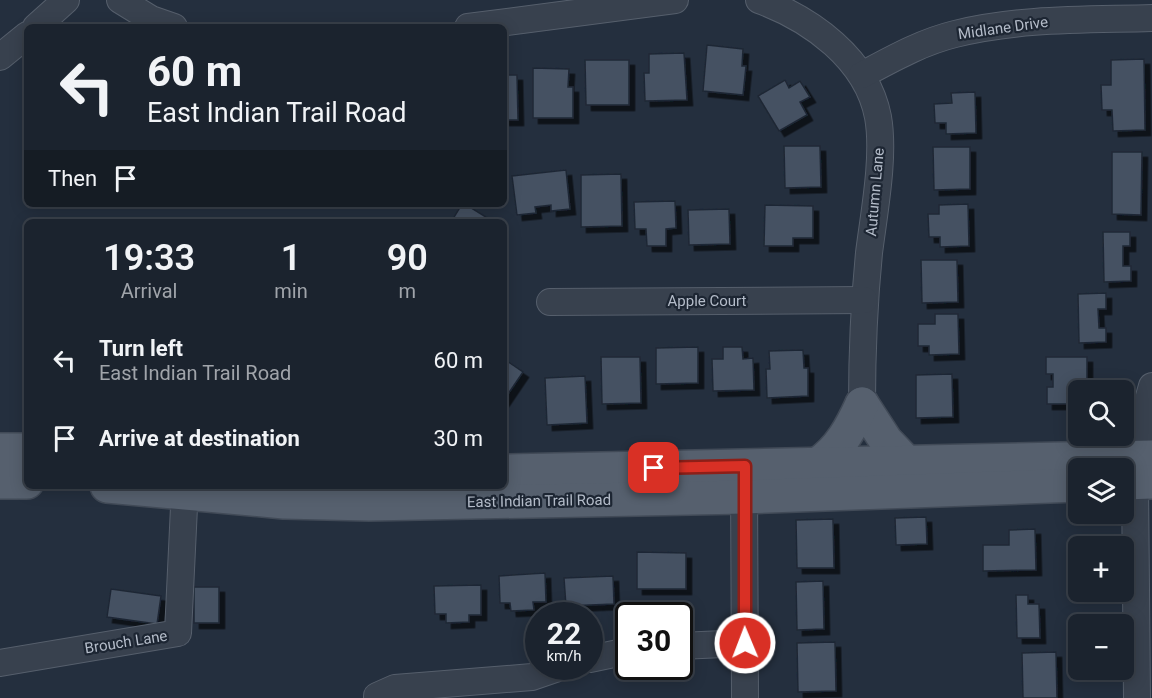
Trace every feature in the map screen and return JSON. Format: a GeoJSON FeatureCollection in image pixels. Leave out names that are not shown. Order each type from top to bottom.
{"type":"FeatureCollection","features":[{"type":"Feature","properties":{"kind":"main road"},"geometry":{"type":"LineString","coordinates":[[862,404],[886,441],[907,463]]}},
{"type":"Feature","properties":{"kind":"main road"},"geometry":{"type":"LineString","coordinates":[[818,464],[842,442],[851,429],[862,404]]}},
{"type":"Feature","properties":{"kind":"main road"},"geometry":{"type":"LineString","coordinates":[[0,450],[24,450]]}},
{"type":"Feature","properties":{"kind":"main road","name":"East Indian Trail Road"},"geometry":{"type":"LineString","coordinates":[[184,489],[284,502],[369,504],[744,482],[818,464],[907,463],[1140,473]]}},
{"type":"Feature","properties":{"kind":"main road","name":"East Indian Trail Road"},"geometry":{"type":"LineString","coordinates":[[507,471],[744,482],[1068,485]]}},
{"type":"Feature","properties":{"kind":"main road"},"geometry":{"type":"LineString","coordinates":[[0,482],[24,482]]}},
{"type":"Feature","properties":{"kind":"street"},"geometry":{"type":"LineString","coordinates":[[39,24],[66,0]]}},
{"type":"Feature","properties":{"kind":"street"},"geometry":{"type":"LineString","coordinates":[[120,0],[151,19],[165,24]]}},
{"type":"Feature","properties":{"kind":"street"},"geometry":{"type":"LineString","coordinates":[[491,24],[675,0]]}},
{"type":"Feature","properties":{"kind":"street","name":"Autumn Lane"},"geometry":{"type":"LineString","coordinates":[[759,0],[786,10],[816,29],[862,75],[878,116],[879,155],[864,300],[862,404]]}},
{"type":"Feature","properties":{"kind":"street","name":"Midlane Drive"},"geometry":{"type":"LineString","coordinates":[[862,75],[895,57],[924,45],[953,35],[985,28],[1023,22],[1152,18]]}},
{"type":"Feature","properties":{"kind":"street"},"geometry":{"type":"LineString","coordinates":[[0,57],[24,37]]}},
{"type":"Feature","properties":{"kind":"street","name":"Apple Court"},"geometry":{"type":"LineString","coordinates":[[550,302],[864,300]]}},
{"type":"Feature","properties":{"kind":"street"},"geometry":{"type":"LineString","coordinates":[[1137,698],[1144,644],[1140,473],[1146,406],[1152,386]]}},
{"type":"Feature","properties":{"kind":"street"},"geometry":{"type":"LineString","coordinates":[[744,482],[745,698]]}},
{"type":"Feature","properties":{"kind":"street","name":"Brouch Lane"},"geometry":{"type":"LineString","coordinates":[[0,663],[178,633],[184,489]]}},
{"type":"Feature","properties":{"kind":"street"},"geometry":{"type":"LineString","coordinates":[[693,645],[745,643]]}},
{"type":"Feature","properties":{"kind":"street"},"geometry":{"type":"LineString","coordinates":[[377,697],[395,688],[525,677]]}},
{"type":"Feature","properties":{"kind":"building"},"geometry":{"type":"Polygon","coordinates":[[[707,45],[743,49],[742,66],[746,66],[743,95],[703,91],[707,45]]]}},
{"type":"Feature","properties":{"kind":"building"},"geometry":{"type":"Polygon","coordinates":[[[684,53],[687,100],[645,101],[644,73],[649,73],[649,54],[684,53]]]}},
{"type":"Feature","properties":{"kind":"building"},"geometry":{"type":"Polygon","coordinates":[[[1144,59],[1145,130],[1113,131],[1112,110],[1102,110],[1101,85],[1111,85],[1111,60],[1144,59]]]}},
{"type":"Feature","properties":{"kind":"building"},"geometry":{"type":"Polygon","coordinates":[[[585,60],[629,60],[629,105],[586,105],[585,60]]]}},
{"type":"Feature","properties":{"kind":"building"},"geometry":{"type":"Polygon","coordinates":[[[533,68],[569,69],[568,87],[573,87],[573,118],[533,118],[533,68]]]}},
{"type":"Feature","properties":{"kind":"building"},"geometry":{"type":"Polygon","coordinates":[[[507,75],[517,75],[518,120],[507,120],[507,75]]]}},
{"type":"Feature","properties":{"kind":"building"},"geometry":{"type":"Polygon","coordinates":[[[785,80],[789,88],[800,81],[810,97],[800,102],[807,115],[779,131],[758,96],[785,80]]]}},
{"type":"Feature","properties":{"kind":"building"},"geometry":{"type":"Polygon","coordinates":[[[975,92],[976,133],[946,134],[946,123],[935,123],[934,104],[952,103],[951,93],[975,92]]]}},
{"type":"Feature","properties":{"kind":"building"},"geometry":{"type":"Polygon","coordinates":[[[784,146],[820,146],[821,187],[785,188],[784,146]]]}},
{"type":"Feature","properties":{"kind":"building"},"geometry":{"type":"Polygon","coordinates":[[[933,147],[970,147],[970,189],[934,190],[933,147]]]}},
{"type":"Feature","properties":{"kind":"building"},"geometry":{"type":"Polygon","coordinates":[[[1112,152],[1142,152],[1141,215],[1112,214],[1112,152]]]}},
{"type":"Feature","properties":{"kind":"building"},"geometry":{"type":"Polygon","coordinates":[[[566,170],[570,209],[551,211],[551,205],[535,207],[536,213],[517,215],[512,176],[566,170]]]}},
{"type":"Feature","properties":{"kind":"building"},"geometry":{"type":"Polygon","coordinates":[[[621,174],[622,226],[581,227],[581,175],[621,174]]]}},
{"type":"Feature","properties":{"kind":"building"},"geometry":{"type":"Polygon","coordinates":[[[675,201],[676,228],[666,229],[666,246],[647,246],[646,229],[635,229],[634,202],[675,201]]]}},
{"type":"Feature","properties":{"kind":"building"},"geometry":{"type":"Polygon","coordinates":[[[968,204],[969,246],[940,247],[940,237],[929,237],[928,214],[939,214],[939,205],[968,204]]]}},
{"type":"Feature","properties":{"kind":"building"},"geometry":{"type":"Polygon","coordinates":[[[765,205],[813,206],[813,238],[793,238],[793,246],[764,246],[765,205]]]}},
{"type":"Feature","properties":{"kind":"building"},"geometry":{"type":"Polygon","coordinates":[[[460,207],[470,207],[489,219],[453,219],[460,207]]]}},
{"type":"Feature","properties":{"kind":"building"},"geometry":{"type":"Polygon","coordinates":[[[729,209],[730,244],[689,245],[688,210],[729,209]]]}},
{"type":"Feature","properties":{"kind":"building"},"geometry":{"type":"Polygon","coordinates":[[[1103,232],[1130,232],[1130,246],[1123,246],[1123,266],[1131,266],[1131,281],[1104,282],[1103,232]]]}},
{"type":"Feature","properties":{"kind":"building"},"geometry":{"type":"Polygon","coordinates":[[[921,260],[957,260],[958,302],[922,303],[921,260]]]}},
{"type":"Feature","properties":{"kind":"building"},"geometry":{"type":"Polygon","coordinates":[[[1106,293],[1106,309],[1098,309],[1099,328],[1106,328],[1106,342],[1079,343],[1078,294],[1106,293]]]}},
{"type":"Feature","properties":{"kind":"building"},"geometry":{"type":"Polygon","coordinates":[[[935,314],[958,314],[959,354],[929,355],[929,346],[918,346],[918,324],[935,324],[935,314]]]}},
{"type":"Feature","properties":{"kind":"building"},"geometry":{"type":"Polygon","coordinates":[[[698,347],[698,383],[656,384],[656,348],[698,347]]]}},
{"type":"Feature","properties":{"kind":"building"},"geometry":{"type":"Polygon","coordinates":[[[723,347],[742,347],[743,359],[753,358],[754,390],[713,391],[712,359],[723,359],[723,347]]]}},
{"type":"Feature","properties":{"kind":"building"},"geometry":{"type":"Polygon","coordinates":[[[803,350],[804,368],[808,368],[808,396],[767,398],[766,369],[770,369],[769,351],[803,350]]]}},
{"type":"Feature","properties":{"kind":"building"},"geometry":{"type":"Polygon","coordinates":[[[601,357],[640,357],[641,403],[602,404],[601,357]]]}},
{"type":"Feature","properties":{"kind":"building"},"geometry":{"type":"Polygon","coordinates":[[[1046,357],[1087,357],[1087,380],[1068,380],[1068,404],[1047,404],[1047,387],[1053,387],[1053,374],[1046,374],[1046,357]]]}},
{"type":"Feature","properties":{"kind":"building"},"geometry":{"type":"Polygon","coordinates":[[[507,361],[523,372],[507,396],[507,361]]]}},
{"type":"Feature","properties":{"kind":"building"},"geometry":{"type":"Polygon","coordinates":[[[952,374],[953,417],[916,418],[916,375],[952,374]]]}},
{"type":"Feature","properties":{"kind":"building"},"geometry":{"type":"Polygon","coordinates":[[[585,376],[587,423],[547,425],[545,378],[585,376]]]}},
{"type":"Feature","properties":{"kind":"building"},"geometry":{"type":"Polygon","coordinates":[[[926,517],[927,544],[896,545],[895,518],[926,517]]]}},
{"type":"Feature","properties":{"kind":"building"},"geometry":{"type":"Polygon","coordinates":[[[833,519],[834,568],[797,568],[796,520],[833,519]]]}},
{"type":"Feature","properties":{"kind":"building"},"geometry":{"type":"Polygon","coordinates":[[[1035,529],[1036,570],[983,571],[983,545],[1009,545],[1009,530],[1035,529]]]}},
{"type":"Feature","properties":{"kind":"building"},"geometry":{"type":"Polygon","coordinates":[[[637,552],[686,553],[686,589],[637,589],[637,552]]]}},
{"type":"Feature","properties":{"kind":"building"},"geometry":{"type":"Polygon","coordinates":[[[545,573],[546,602],[525,602],[525,610],[511,611],[510,603],[500,603],[499,576],[545,573]]]}},
{"type":"Feature","properties":{"kind":"building"},"geometry":{"type":"Polygon","coordinates":[[[613,576],[614,604],[566,602],[564,578],[613,576]]]}},
{"type":"Feature","properties":{"kind":"building"},"geometry":{"type":"Polygon","coordinates":[[[823,581],[824,629],[797,630],[796,582],[823,581]]]}},
{"type":"Feature","properties":{"kind":"building"},"geometry":{"type":"Polygon","coordinates":[[[481,585],[481,615],[469,615],[469,622],[446,623],[446,614],[435,614],[434,586],[481,585]]]}},
{"type":"Feature","properties":{"kind":"building"},"geometry":{"type":"Polygon","coordinates":[[[194,587],[219,587],[219,623],[194,623],[194,587]]]}},
{"type":"Feature","properties":{"kind":"building"},"geometry":{"type":"Polygon","coordinates":[[[111,589],[161,596],[157,624],[107,617],[111,589]]]}},
{"type":"Feature","properties":{"kind":"building"},"geometry":{"type":"Polygon","coordinates":[[[1016,595],[1028,595],[1028,604],[1039,604],[1040,638],[1017,638],[1016,595]]]}},
{"type":"Feature","properties":{"kind":"building"},"geometry":{"type":"Polygon","coordinates":[[[835,642],[836,691],[798,692],[797,643],[835,642]]]}},
{"type":"Feature","properties":{"kind":"building"},"geometry":{"type":"Polygon","coordinates":[[[1056,652],[1057,698],[1023,698],[1022,653],[1056,652]]]}},
{"type":"Feature","properties":{"kind":"route"},"geometry":{"type":"LineString","coordinates":[[654,468],[745,466],[745,643]]}}]}
